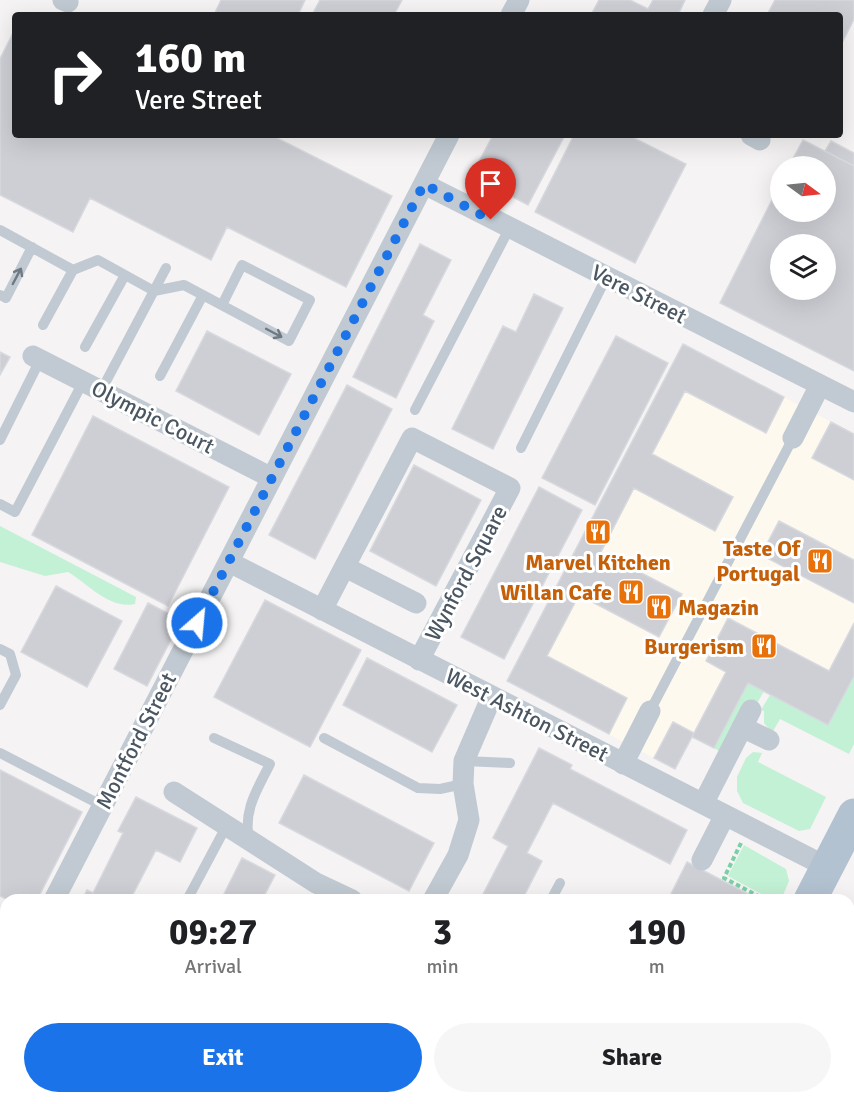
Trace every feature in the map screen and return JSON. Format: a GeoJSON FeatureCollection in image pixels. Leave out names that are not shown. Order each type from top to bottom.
{"type":"FeatureCollection","features":[{"type":"Feature","properties":{"kind":"main road"},"geometry":{"type":"LineString","coordinates":[[813,894],[854,815]]}},
{"type":"Feature","properties":{"kind":"street","name":"Montford Street"},"geometry":{"type":"LineString","coordinates":[[57,894],[447,138]]}},
{"type":"Feature","properties":{"kind":"street","name":"Vere Street"},"geometry":{"type":"LineString","coordinates":[[424,184],[509,230],[854,402]]}},
{"type":"Feature","properties":{"kind":"street","name":"Olympic Court"},"geometry":{"type":"LineString","coordinates":[[37,358],[272,478]]}},
{"type":"Feature","properties":{"kind":"street"},"geometry":{"type":"LineString","coordinates":[[793,438],[820,385]]}},
{"type":"Feature","properties":{"kind":"street","name":"Wynford Square"},"geometry":{"type":"LineString","coordinates":[[322,610],[412,438],[510,488],[419,660]]}},
{"type":"Feature","properties":{"kind":"street","name":"West Ashton Street"},"geometry":{"type":"LineString","coordinates":[[229,562],[826,867]]}},
{"type":"Feature","properties":{"kind":"street","name":"Wynford Square"},"geometry":{"type":"LineString","coordinates":[[345,567],[416,603]]}},
{"type":"Feature","properties":{"kind":"street"},"geometry":{"type":"LineString","coordinates":[[436,894],[458,855],[470,820],[463,784],[464,761],[492,696]]}},
{"type":"Feature","properties":{"kind":"street"},"geometry":{"type":"LineString","coordinates":[[622,764],[650,711]]}},
{"type":"Feature","properties":{"kind":"street"},"geometry":{"type":"LineString","coordinates":[[703,804],[747,718],[769,740]]}},
{"type":"Feature","properties":{"kind":"street"},"geometry":{"type":"LineString","coordinates":[[174,792],[249,841],[311,892]]}},
{"type":"Feature","properties":{"kind":"street"},"geometry":{"type":"LineString","coordinates":[[702,860],[725,815]]}},
{"type":"Feature","properties":{"kind":"lane"},"geometry":{"type":"LineString","coordinates":[[0,230],[73,270]]}},
{"type":"Feature","properties":{"kind":"lane"},"geometry":{"type":"LineString","coordinates":[[415,410],[509,230]]}},
{"type":"Feature","properties":{"kind":"lane"},"geometry":{"type":"LineString","coordinates":[[0,295],[6,298],[32,248]]}},
{"type":"Feature","properties":{"kind":"lane"},"geometry":{"type":"LineString","coordinates":[[43,325],[73,270],[98,260],[154,291],[184,285],[289,341],[310,300],[242,265],[222,305]]}},
{"type":"Feature","properties":{"kind":"lane"},"geometry":{"type":"LineString","coordinates":[[0,504],[15,512],[92,386],[154,291],[166,268]]}},
{"type":"Feature","properties":{"kind":"lane"},"geometry":{"type":"LineString","coordinates":[[85,347],[125,275]]}},
{"type":"Feature","properties":{"kind":"lane"},"geometry":{"type":"LineString","coordinates":[[521,448],[606,278]]}},
{"type":"Feature","properties":{"kind":"lane"},"geometry":{"type":"LineString","coordinates":[[160,376],[203,295]]}},
{"type":"Feature","properties":{"kind":"lane"},"geometry":{"type":"LineString","coordinates":[[0,440],[37,358]]}},
{"type":"Feature","properties":{"kind":"lane"},"geometry":{"type":"LineString","coordinates":[[650,711],[793,438]]}},
{"type":"Feature","properties":{"kind":"lane"},"geometry":{"type":"LineString","coordinates":[[0,649],[9,654],[16,675],[0,705]]}},
{"type":"Feature","properties":{"kind":"lane"},"geometry":{"type":"LineString","coordinates":[[214,738],[270,764],[248,808],[246,823],[249,841]]}},
{"type":"Feature","properties":{"kind":"lane"},"geometry":{"type":"LineString","coordinates":[[324,738],[418,788],[440,789],[463,784]]}},
{"type":"Feature","properties":{"kind":"lane"},"geometry":{"type":"LineString","coordinates":[[0,753],[103,806]]}},
{"type":"Feature","properties":{"kind":"lane"},"geometry":{"type":"LineString","coordinates":[[464,761],[510,763]]}},
{"type":"Feature","properties":{"kind":"lane"},"geometry":{"type":"LineString","coordinates":[[190,894],[227,825]]}},
{"type":"Feature","properties":{"kind":"lane"},"geometry":{"type":"LineString","coordinates":[[554,894],[560,883]]}},
{"type":"Feature","properties":{"kind":"path"},"geometry":{"type":"LineString","coordinates":[[742,841],[724,878],[754,894]]}},
{"type":"Feature","properties":{"kind":"shaded area"},"geometry":{"type":"Polygon","coordinates":[[[683,344],[854,434],[854,676],[828,725],[748,683],[714,748],[692,737],[675,769],[507,681],[683,344]]]}},
{"type":"Feature","properties":{"kind":"green space"},"geometry":{"type":"Polygon","coordinates":[[[0,526],[136,597],[135,604],[126,605],[108,599],[68,572],[45,576],[0,562],[0,526]]]}},
{"type":"Feature","properties":{"kind":"green space"},"geometry":{"type":"Polygon","coordinates":[[[854,676],[854,744],[849,754],[780,719],[772,733],[764,723],[764,711],[761,710],[770,695],[828,725],[854,676]]]}},
{"type":"Feature","properties":{"kind":"green space"},"geometry":{"type":"Polygon","coordinates":[[[748,683],[764,691],[755,707],[719,751],[714,748],[748,683]]]}},
{"type":"Feature","properties":{"kind":"green space"},"geometry":{"type":"Polygon","coordinates":[[[753,752],[762,753],[758,762],[826,797],[810,829],[799,831],[743,803],[737,791],[737,777],[746,758],[753,752]]]}},
{"type":"Feature","properties":{"kind":"green space"},"geometry":{"type":"Polygon","coordinates":[[[744,845],[786,869],[789,881],[784,894],[761,894],[728,876],[744,845]]]}},
{"type":"Feature","properties":{"kind":"building"},"geometry":{"type":"Polygon","coordinates":[[[221,0],[305,0],[299,12],[215,12],[221,0]]]}},
{"type":"Feature","properties":{"kind":"building"},"geometry":{"type":"Polygon","coordinates":[[[320,0],[402,0],[396,12],[314,12],[320,0]]]}},
{"type":"Feature","properties":{"kind":"building"},"geometry":{"type":"Polygon","coordinates":[[[599,0],[630,0],[648,9],[653,0],[685,0],[679,12],[593,12],[599,0]]]}},
{"type":"Feature","properties":{"kind":"building"},"geometry":{"type":"Polygon","coordinates":[[[775,0],[854,0],[854,19],[843,41],[843,12],[769,12],[775,0]]]}},
{"type":"Feature","properties":{"kind":"building"},"geometry":{"type":"Polygon","coordinates":[[[12,35],[12,138],[277,138],[392,196],[346,287],[227,227],[211,260],[90,198],[73,232],[0,195],[0,59],[12,35]]]}},
{"type":"Feature","properties":{"kind":"building"},"geometry":{"type":"Polygon","coordinates":[[[491,138],[563,138],[528,205],[472,175],[491,138]]]}},
{"type":"Feature","properties":{"kind":"building"},"geometry":{"type":"Polygon","coordinates":[[[572,138],[634,138],[686,164],[635,263],[535,212],[572,138]]]}},
{"type":"Feature","properties":{"kind":"building"},"geometry":{"type":"Polygon","coordinates":[[[803,140],[834,156],[794,156],[803,140]]]}},
{"type":"Feature","properties":{"kind":"building"},"geometry":{"type":"Polygon","coordinates":[[[831,141],[854,153],[854,166],[836,156],[825,151],[831,141]]]}},
{"type":"Feature","properties":{"kind":"building"},"geometry":{"type":"Polygon","coordinates":[[[836,157],[854,166],[854,371],[720,303],[770,204],[770,222],[836,222],[836,157]]]}},
{"type":"Feature","properties":{"kind":"building"},"geometry":{"type":"Polygon","coordinates":[[[420,244],[451,260],[423,315],[434,321],[396,398],[353,377],[420,244]]]}},
{"type":"Feature","properties":{"kind":"building"},"geometry":{"type":"Polygon","coordinates":[[[534,294],[563,308],[493,449],[452,429],[503,326],[516,332],[534,294]]]}},
{"type":"Feature","properties":{"kind":"building"},"geometry":{"type":"Polygon","coordinates":[[[207,331],[291,374],[259,435],[176,391],[207,331]]]}},
{"type":"Feature","properties":{"kind":"building"},"geometry":{"type":"Polygon","coordinates":[[[616,336],[668,363],[595,505],[542,478],[616,336]]]}},
{"type":"Feature","properties":{"kind":"building"},"geometry":{"type":"Polygon","coordinates":[[[683,344],[784,397],[766,433],[685,391],[652,454],[733,497],[715,531],[634,488],[601,552],[682,594],[659,637],[579,595],[547,656],[627,698],[609,734],[507,681],[683,344]]]}},
{"type":"Feature","properties":{"kind":"building"},"geometry":{"type":"Polygon","coordinates":[[[0,352],[10,357],[0,375],[0,352]]]}},
{"type":"Feature","properties":{"kind":"building"},"geometry":{"type":"Polygon","coordinates":[[[347,385],[392,409],[315,559],[269,535],[347,385]]]}},
{"type":"Feature","properties":{"kind":"building"},"geometry":{"type":"Polygon","coordinates":[[[93,416],[229,487],[168,606],[32,535],[93,416]]]}},
{"type":"Feature","properties":{"kind":"building"},"geometry":{"type":"Polygon","coordinates":[[[831,422],[854,434],[854,480],[812,458],[831,422]]]}},
{"type":"Feature","properties":{"kind":"building"},"geometry":{"type":"Polygon","coordinates":[[[414,465],[481,500],[436,586],[370,551],[414,465]]]}},
{"type":"Feature","properties":{"kind":"building"},"geometry":{"type":"Polygon","coordinates":[[[539,487],[582,510],[504,659],[461,637],[539,487]]]}},
{"type":"Feature","properties":{"kind":"building"},"geometry":{"type":"Polygon","coordinates":[[[779,521],[854,560],[854,603],[761,555],[779,521]]]}},
{"type":"Feature","properties":{"kind":"building"},"geometry":{"type":"Polygon","coordinates":[[[56,586],[122,621],[87,687],[21,652],[56,586]]]}},
{"type":"Feature","properties":{"kind":"building"},"geometry":{"type":"Polygon","coordinates":[[[265,600],[361,650],[310,747],[214,697],[265,600]]]}},
{"type":"Feature","properties":{"kind":"building"},"geometry":{"type":"Polygon","coordinates":[[[148,603],[181,620],[147,686],[114,669],[148,603]]]}},
{"type":"Feature","properties":{"kind":"building"},"geometry":{"type":"Polygon","coordinates":[[[728,618],[829,671],[854,623],[854,676],[828,725],[748,683],[714,748],[692,737],[726,672],[706,661],[728,618]]]}},
{"type":"Feature","properties":{"kind":"building"},"geometry":{"type":"Polygon","coordinates":[[[367,658],[457,705],[432,752],[343,705],[367,658]]]}},
{"type":"Feature","properties":{"kind":"building"},"geometry":{"type":"Polygon","coordinates":[[[673,722],[694,733],[675,769],[654,758],[673,722]]]}},
{"type":"Feature","properties":{"kind":"building"},"geometry":{"type":"Polygon","coordinates":[[[539,748],[572,765],[570,769],[687,830],[670,864],[553,803],[527,853],[542,861],[525,894],[483,894],[508,846],[493,838],[539,748]]]}},
{"type":"Feature","properties":{"kind":"building"},"geometry":{"type":"Polygon","coordinates":[[[0,770],[82,812],[40,894],[0,894],[0,770]]]}},
{"type":"Feature","properties":{"kind":"building"},"geometry":{"type":"Polygon","coordinates":[[[304,775],[434,843],[409,891],[279,823],[304,775]]]}},
{"type":"Feature","properties":{"kind":"building"},"geometry":{"type":"Polygon","coordinates":[[[136,797],[197,828],[180,862],[156,850],[133,894],[85,894],[87,890],[93,893],[123,833],[118,831],[136,797]]]}},
{"type":"Feature","properties":{"kind":"building"},"geometry":{"type":"Polygon","coordinates":[[[242,858],[275,875],[265,894],[224,894],[242,858]]]}},
{"type":"Feature","properties":{"kind":"building"},"geometry":{"type":"Polygon","coordinates":[[[687,862],[748,894],[671,894],[687,862]]]}},
{"type":"Feature","properties":{"kind":"place","name":"Marvel Kitchen"},"geometry":{"type":"Point","coordinates":[598,532]}},
{"type":"Feature","properties":{"kind":"place","name":"Taste Of Portugal"},"geometry":{"type":"Point","coordinates":[820,561]}},
{"type":"Feature","properties":{"kind":"place","name":"Willan Cafe"},"geometry":{"type":"Point","coordinates":[631,592]}},
{"type":"Feature","properties":{"kind":"place","name":"Magazin"},"geometry":{"type":"Point","coordinates":[659,607]}},
{"type":"Feature","properties":{"kind":"place","name":"Burgerism"},"geometry":{"type":"Point","coordinates":[764,646]}},
{"type":"Feature","properties":{"kind":"route"},"geometry":{"type":"LineString","coordinates":[[197,623],[424,184],[491,220]]}}]}
